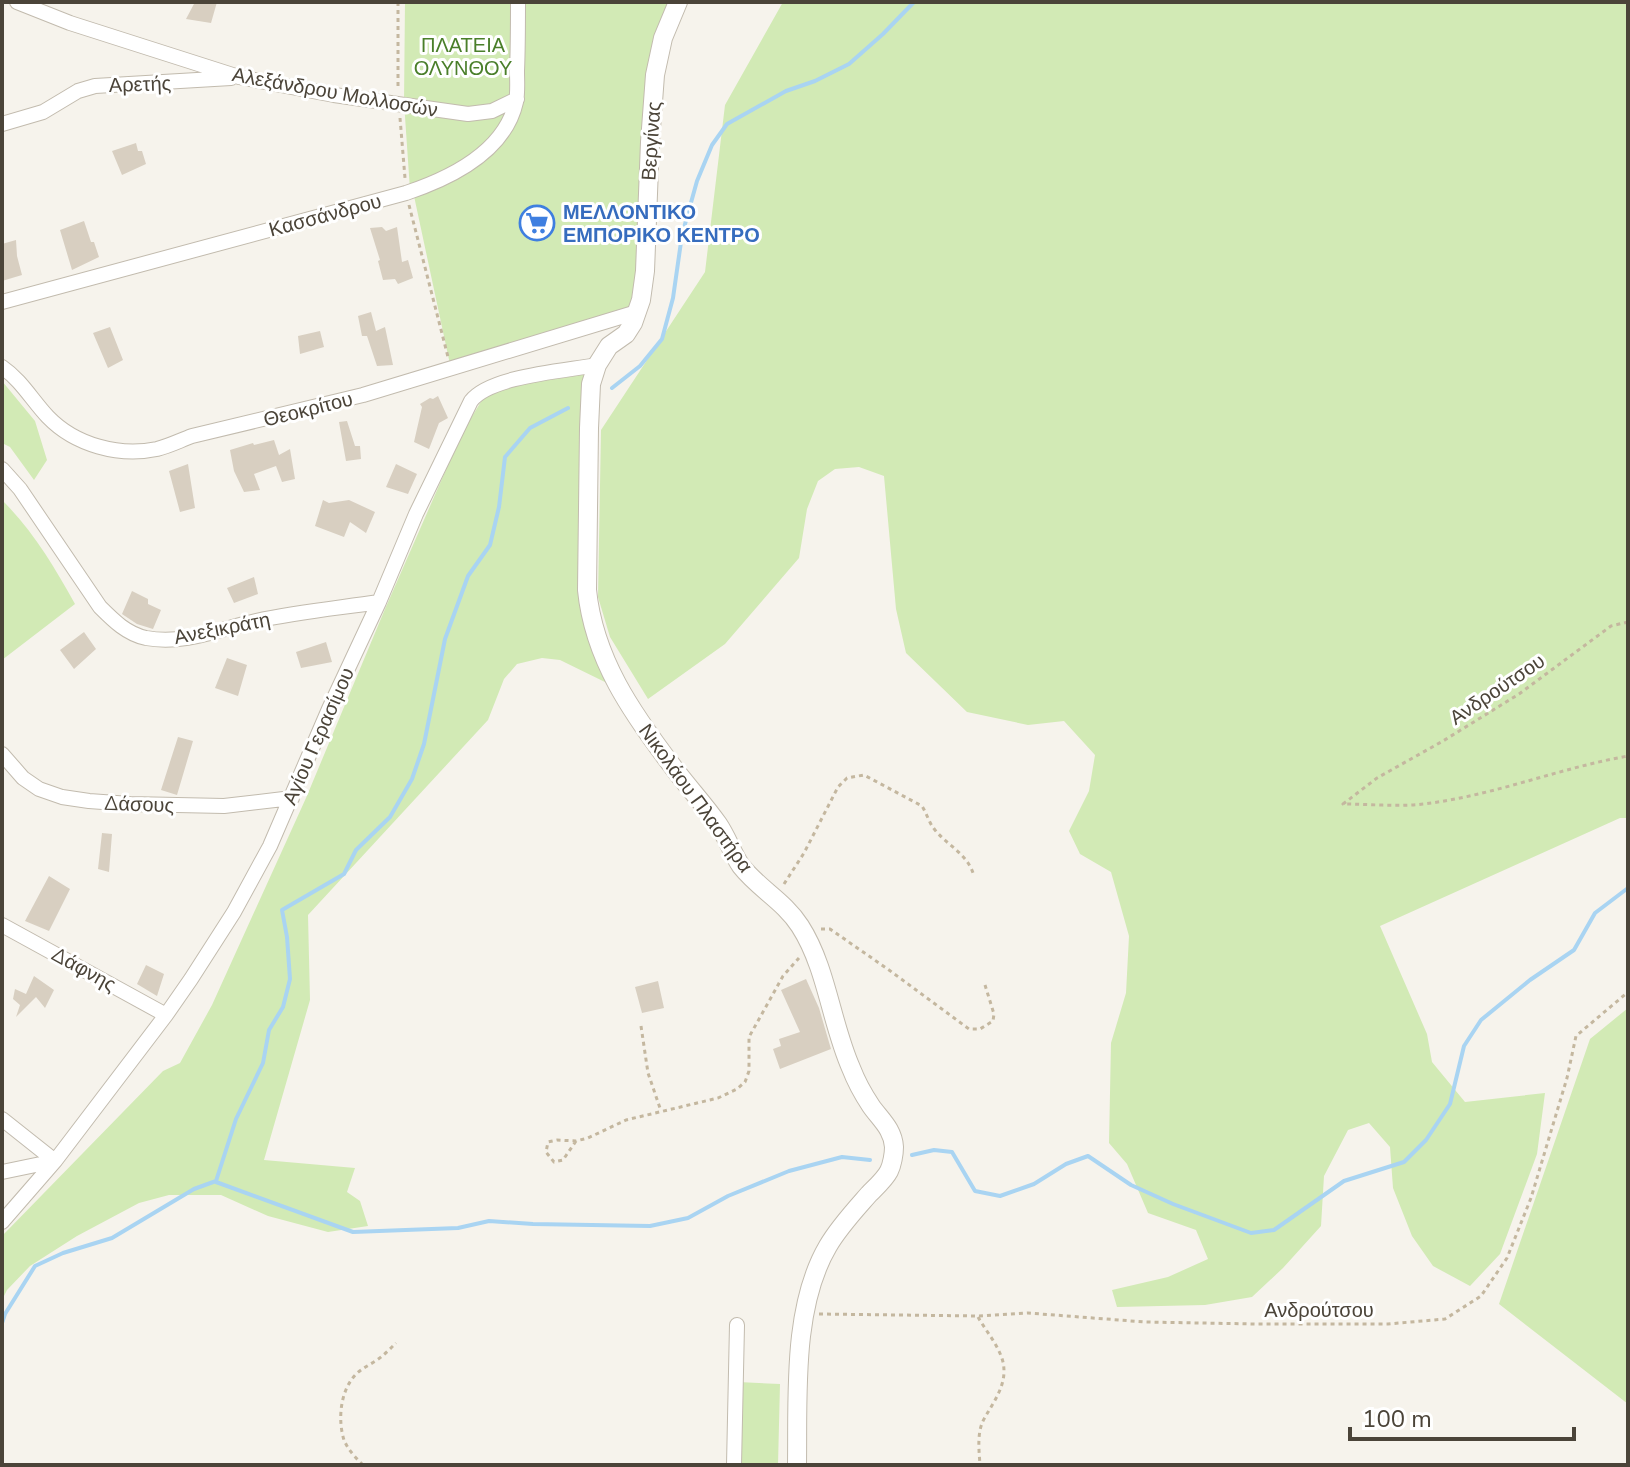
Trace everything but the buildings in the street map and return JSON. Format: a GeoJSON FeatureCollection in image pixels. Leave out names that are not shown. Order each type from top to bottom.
{"type":"FeatureCollection","features":[{"type":"Feature","properties":{"kind":"street","name":"Αλεξάνδρου Μολλοσών"},"geometry":{"type":"LineString","coordinates":[[17,2],[70,23],[239,77],[321,93],[468,114],[492,111],[517,99]]}},
{"type":"Feature","properties":{"kind":"street","name":"Κασσάνδρου"},"geometry":{"type":"LineString","coordinates":[[2,302],[420,188],[459,170],[503,133],[512,117],[517,99],[518,2]]}},
{"type":"Feature","properties":{"kind":"street","name":"Βεργίνας"},"geometry":{"type":"LineString","coordinates":[[597,365],[609,346],[626,334],[641,300],[655,75],[663,38],[678,2]]}},
{"type":"Feature","properties":{"kind":"street","name":"Αρετής"},"geometry":{"type":"LineString","coordinates":[[2,124],[43,112],[78,91],[95,86],[239,77]]}},
{"type":"Feature","properties":{"kind":"street","name":"Θεοκρίτου"},"geometry":{"type":"LineString","coordinates":[[2,367],[18,379],[49,418],[70,435],[99,447],[151,450],[192,436],[363,395],[637,312]]}},
{"type":"Feature","properties":{"kind":"street","name":"Αγίου Γερασίμου"},"geometry":{"type":"LineString","coordinates":[[2,1222],[55,1161],[166,1015],[234,912],[270,846],[416,514],[475,396],[510,381],[597,365]]}},
{"type":"Feature","properties":{"kind":"street","name":"Νικολάου Πλαστήρα"},"geometry":{"type":"LineString","coordinates":[[597,365],[590,396],[586,577],[590,617],[597,641],[633,710],[673,768],[718,824],[740,865],[776,897],[801,928],[813,949],[844,1054],[870,1106],[890,1131],[894,1147],[889,1171],[828,1246],[813,1280],[804,1313],[799,1369],[797,1465]]}},
{"type":"Feature","properties":{"kind":"street","name":"Ανεξικράτη"},"geometry":{"type":"LineString","coordinates":[[2,469],[20,489],[92,597],[116,622],[134,634],[177,640],[266,619],[379,602]]}},
{"type":"Feature","properties":{"kind":"street","name":"Δάσους"},"geometry":{"type":"LineString","coordinates":[[2,754],[23,778],[39,789],[62,797],[130,804],[224,806],[292,798]]}},
{"type":"Feature","properties":{"kind":"street","name":"Δάφνης"},"geometry":{"type":"LineString","coordinates":[[2,925],[166,1015]]}},
{"type":"Feature","properties":{"kind":"street"},"geometry":{"type":"LineString","coordinates":[[2,1119],[55,1161]]}},
{"type":"Feature","properties":{"kind":"street"},"geometry":{"type":"LineString","coordinates":[[2,1172],[55,1161]]}},
{"type":"Feature","properties":{"kind":"street"},"geometry":{"type":"LineString","coordinates":[[734,1465],[737,1325]]}},
{"type":"Feature","properties":{"kind":"path","name":"Ανδρούτσου"},"geometry":{"type":"LineString","coordinates":[[1628,622],[1611,626],[1519,694],[1377,778],[1343,804],[1423,804],[1492,790],[1591,762],[1628,756]]}},
{"type":"Feature","properties":{"kind":"path"},"geometry":{"type":"LineString","coordinates":[[776,897],[804,853],[838,787],[847,778],[864,775],[922,806],[932,828],[964,857],[974,876]]}},
{"type":"Feature","properties":{"kind":"path"},"geometry":{"type":"LineString","coordinates":[[801,928],[830,929],[969,1029],[980,1029],[993,1021],[994,1014],[985,985]]}},
{"type":"Feature","properties":{"kind":"path"},"geometry":{"type":"LineString","coordinates":[[576,1141],[563,1160],[554,1162],[546,1152],[548,1142],[588,1138],[626,1120],[718,1098],[737,1089],[745,1082],[749,1071],[749,1037],[783,976],[796,959],[813,949]]}},
{"type":"Feature","properties":{"kind":"path","name":"Ανδρούτσου"},"geometry":{"type":"LineString","coordinates":[[804,1313],[977,1316],[1028,1313],[1145,1322],[1256,1324],[1388,1324],[1445,1319],[1481,1296],[1507,1258],[1531,1198],[1567,1078],[1576,1036],[1628,992]]}},
{"type":"Feature","properties":{"kind":"path"},"geometry":{"type":"LineString","coordinates":[[641,1026],[648,1073],[661,1111]]}},
{"type":"Feature","properties":{"kind":"path"},"geometry":{"type":"LineString","coordinates":[[977,1316],[1003,1362],[1000,1391],[983,1421],[979,1436],[980,1465]]}},
{"type":"Feature","properties":{"kind":"path"},"geometry":{"type":"LineString","coordinates":[[363,1465],[345,1441],[341,1423],[343,1398],[351,1379],[396,1343]]}},
{"type":"Feature","properties":{"kind":"green space","name":"ΠΛΑΤΕΙΑ ΟΛΥΝΘΟΥ"},"geometry":{"type":"Polygon","coordinates":[[[405,2],[677,2],[664,27],[637,312],[451,369],[414,196],[459,170],[410,190],[404,102],[405,2]]]}},
{"type":"Feature","properties":{"kind":"green space"},"geometry":{"type":"Polygon","coordinates":[[[783,2],[1628,2],[1628,818],[1620,818],[1380,926],[1427,1034],[1432,1062],[1465,1102],[1545,1093],[1537,1154],[1500,1254],[1470,1286],[1433,1266],[1412,1236],[1393,1188],[1390,1147],[1369,1123],[1348,1130],[1324,1176],[1321,1226],[1252,1297],[1205,1305],[1117,1307],[1112,1290],[1168,1277],[1208,1259],[1196,1230],[1148,1213],[1127,1164],[1109,1143],[1111,1043],[1126,993],[1129,936],[1111,872],[1080,854],[1069,831],[1089,791],[1095,755],[1064,721],[1028,725],[967,712],[906,653],[896,609],[884,476],[859,467],[835,469],[818,481],[807,509],[799,558],[725,644],[648,699],[610,637],[598,597],[601,430],[705,272],[725,105],[783,2]]]}},
{"type":"Feature","properties":{"kind":"green space"},"geometry":{"type":"Polygon","coordinates":[[[585,374],[583,609],[609,684],[560,660],[542,658],[517,664],[504,679],[488,720],[308,915],[310,1000],[264,1160],[355,1168],[347,1192],[360,1201],[368,1226],[328,1232],[268,1216],[221,1195],[169,1195],[139,1203],[77,1236],[30,1266],[7,1290],[2,1300],[2,1236],[163,1071],[180,1063],[212,1005],[306,798],[462,433],[485,395],[525,381],[585,374]]]}},
{"type":"Feature","properties":{"kind":"green space"},"geometry":{"type":"Polygon","coordinates":[[[2,381],[35,421],[47,460],[34,480],[10,447],[2,443],[2,381]]]}},
{"type":"Feature","properties":{"kind":"green space"},"geometry":{"type":"Polygon","coordinates":[[[2,500],[42,549],[75,604],[2,660],[2,500]]]}},
{"type":"Feature","properties":{"kind":"green space"},"geometry":{"type":"Polygon","coordinates":[[[1628,1008],[1628,1404],[1499,1304],[1590,1039],[1628,1008]]]}},
{"type":"Feature","properties":{"kind":"green space"},"geometry":{"type":"Polygon","coordinates":[[[738,1382],[780,1384],[778,1465],[736,1465],[738,1382]]]}},
{"type":"Feature","properties":{"kind":"waterway"},"geometry":{"type":"LineString","coordinates":[[612,388],[640,366],[662,339],[673,298],[682,235],[697,181],[712,145],[727,124],[786,91],[849,64],[914,2]]}},
{"type":"Feature","properties":{"kind":"waterway"},"geometry":{"type":"LineString","coordinates":[[2,1323],[35,1266],[63,1253],[112,1238],[194,1189],[216,1181],[236,1119],[263,1063],[269,1030],[283,1007],[290,979],[282,910],[344,874],[356,850],[390,817],[412,779],[424,744],[445,639],[468,576],[490,545],[499,507],[505,457],[530,428],[568,408]]}},
{"type":"Feature","properties":{"kind":"waterway"},"geometry":{"type":"LineString","coordinates":[[912,1155],[934,1150],[952,1152],[975,1191],[1000,1196],[1034,1184],[1066,1164],[1088,1156],[1131,1185],[1173,1204],[1251,1233],[1274,1230],[1344,1181],[1404,1162],[1426,1140],[1450,1104],[1464,1046],[1481,1020],[1530,980],[1574,950],[1595,913],[1628,888]]}},
{"type":"Feature","properties":{"kind":"waterway"},"geometry":{"type":"LineString","coordinates":[[216,1182],[353,1232],[458,1228],[489,1221],[650,1226],[688,1218],[728,1196],[789,1171],[842,1157],[870,1160]]}},
{"type":"Feature","properties":{"kind":"place","name":"ΜΕΛΛΟΝΤΙΚΟ ΕΜΠΟΡΙΚΟ ΚΕΝΤΡΟ"},"geometry":{"type":"Point","coordinates":[537,223]}}]}
